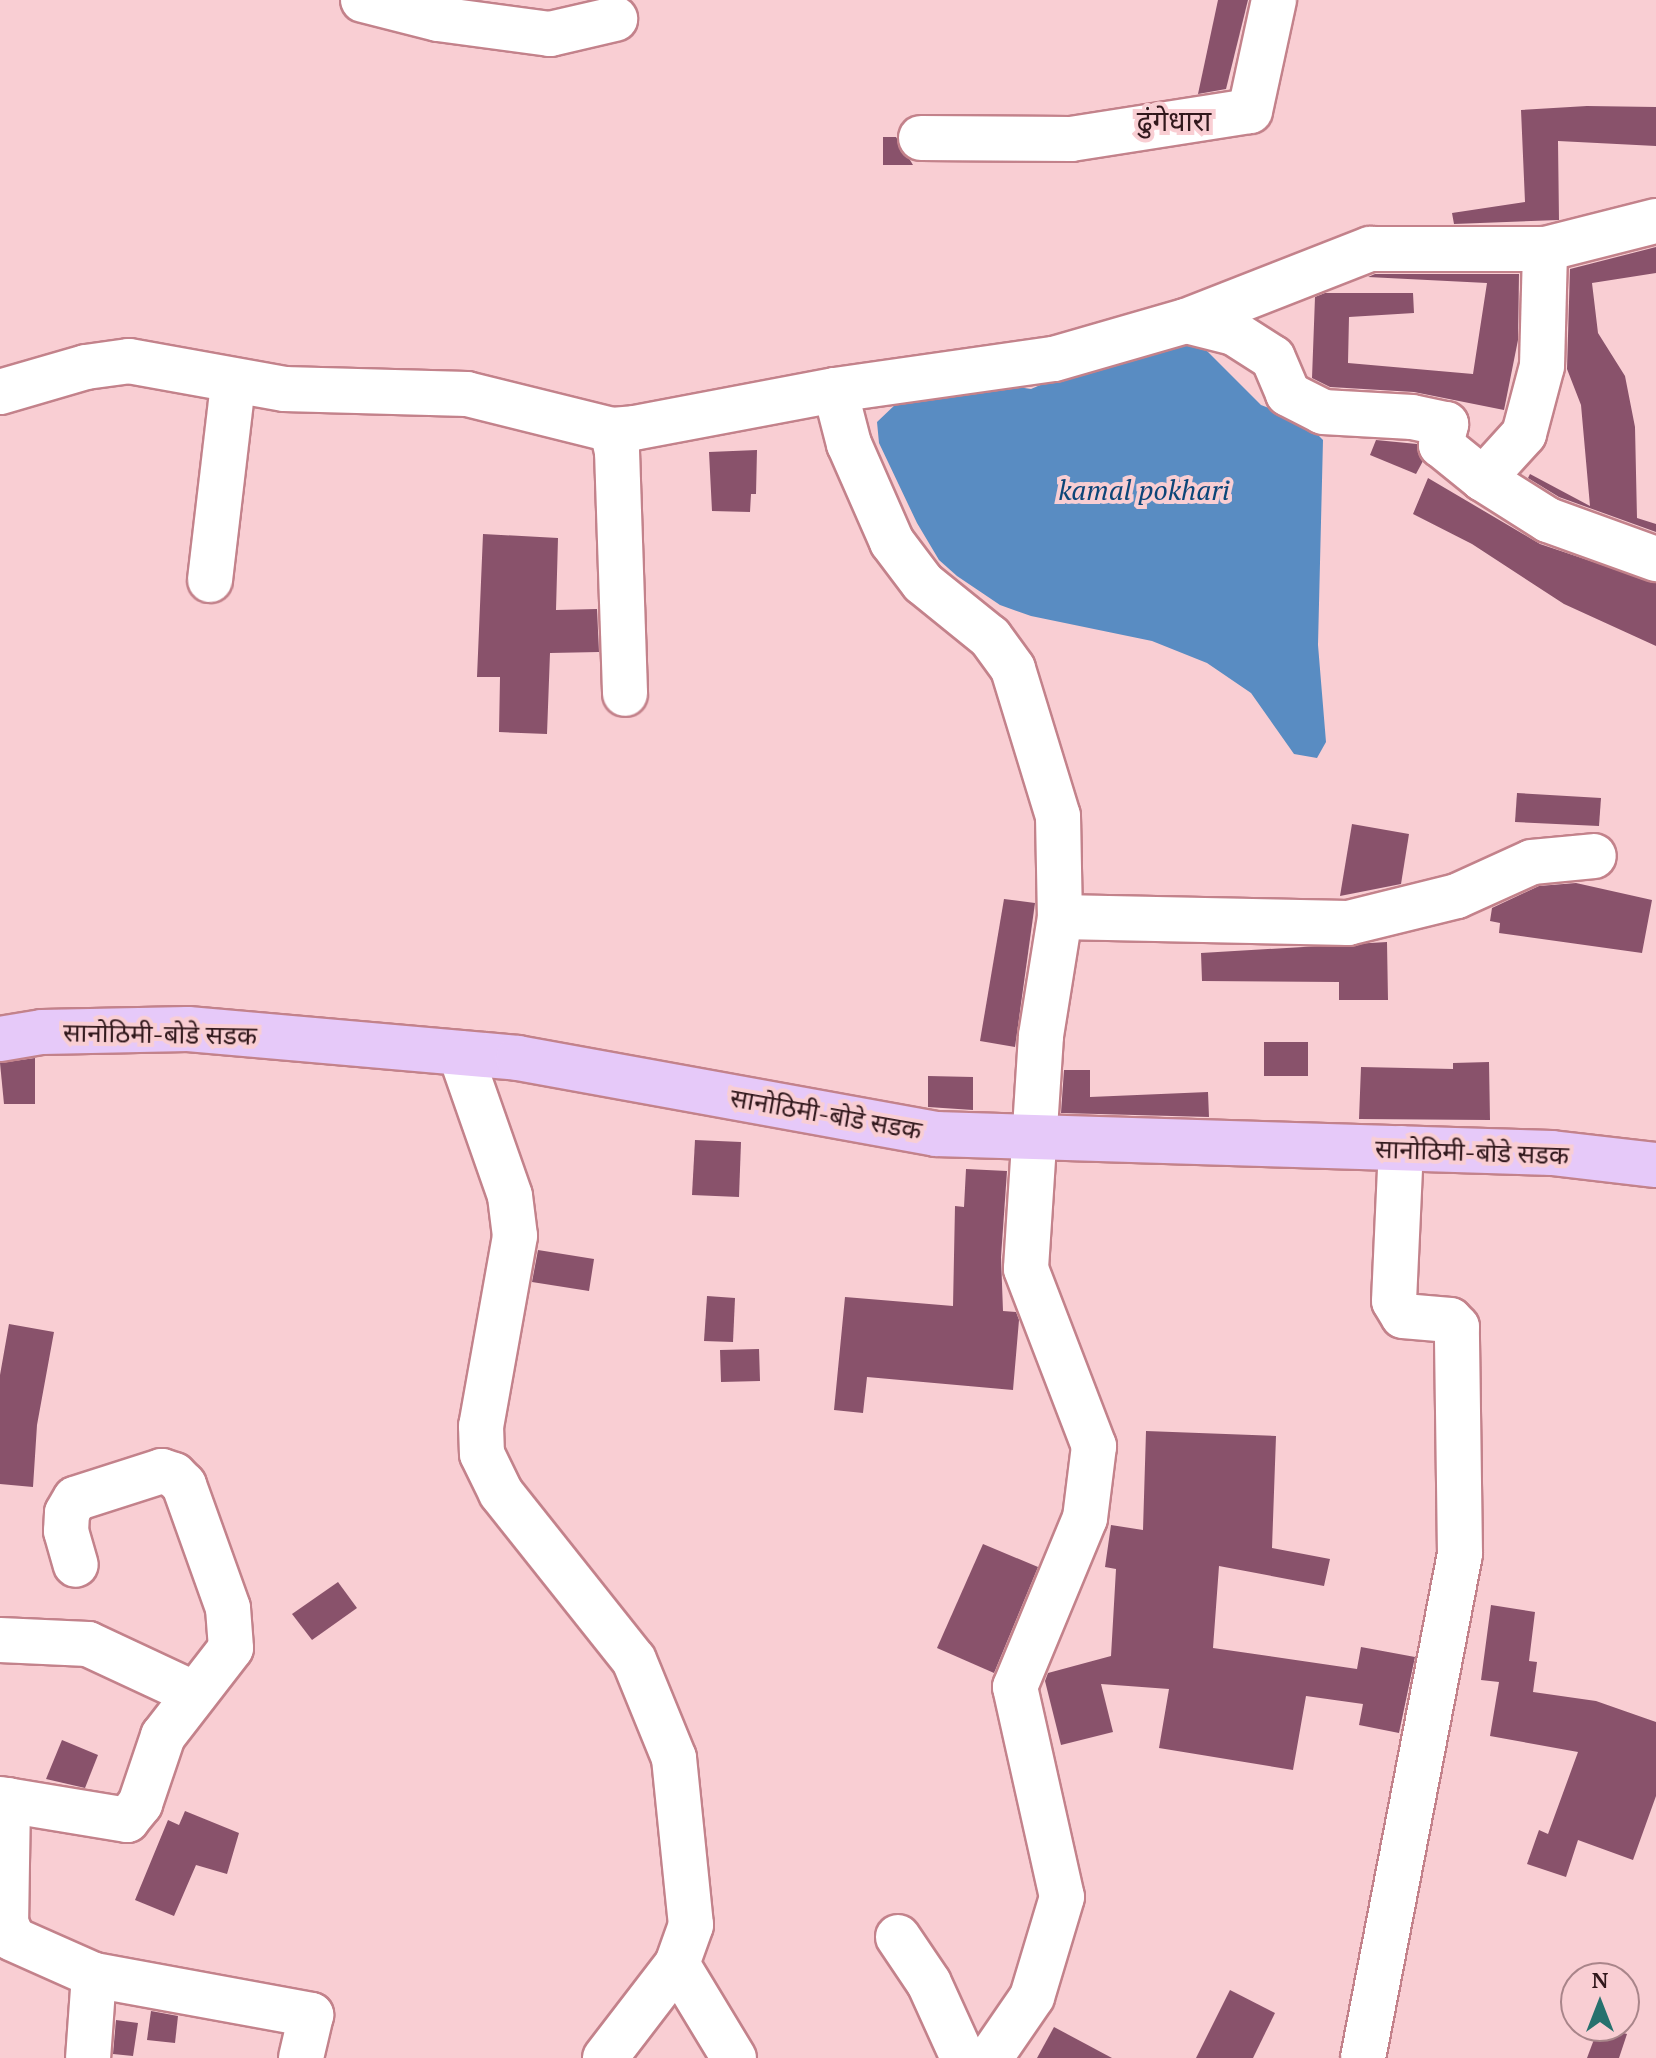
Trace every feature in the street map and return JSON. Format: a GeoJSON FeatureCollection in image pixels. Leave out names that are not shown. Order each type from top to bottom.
{"type":"FeatureCollection","features":[{"type":"Feature","properties":{"kind":"main road","name":"सानोठिमी-बोडे सडक"},"geometry":{"type":"LineString","coordinates":[[0,1039],[42,1032],[188,1029],[518,1058],[936,1134],[1552,1153],[1656,1165]]}},
{"type":"Feature","properties":{"kind":"street"},"geometry":{"type":"LineString","coordinates":[[363,0],[438,19],[550,34],[615,19]]}},
{"type":"Feature","properties":{"kind":"street"},"geometry":{"type":"LineString","coordinates":[[921,138],[1071,139],[1250,111],[1274,0]]}},
{"type":"Feature","properties":{"kind":"street"},"geometry":{"type":"LineString","coordinates":[[0,392],[86,367],[129,361],[194,370],[233,383],[467,394],[612,430],[835,390],[1054,359],[1186,321],[1370,249],[1545,249],[1656,221]]}},
{"type":"Feature","properties":{"kind":"street"},"geometry":{"type":"LineString","coordinates":[[1483,479],[1524,434],[1542,366],[1545,249]]}},
{"type":"Feature","properties":{"kind":"street"},"geometry":{"type":"LineString","coordinates":[[1186,321],[1234,333],[1273,358],[1288,394],[1323,412],[1412,417],[1446,424],[1441,445],[1483,479],[1548,520],[1656,559]]}},
{"type":"Feature","properties":{"kind":"street"},"geometry":{"type":"LineString","coordinates":[[210,580],[233,383]]}},
{"type":"Feature","properties":{"kind":"street"},"geometry":{"type":"LineString","coordinates":[[835,390],[849,444],[892,542],[923,583],[990,637],[1013,669],[1058,816],[1060,917],[1041,1036],[1026,1269],[1094,1446],[1085,1518],[1015,1687],[1062,1897],[1032,1997],[990,2058]]}},
{"type":"Feature","properties":{"kind":"street"},"geometry":{"type":"LineString","coordinates":[[612,430],[617,451],[625,694]]}},
{"type":"Feature","properties":{"kind":"street"},"geometry":{"type":"LineString","coordinates":[[1060,917],[1348,923],[1457,896],[1532,862],[1594,856]]}},
{"type":"Feature","properties":{"kind":"street"},"geometry":{"type":"LineString","coordinates":[[460,1053],[510,1196],[515,1236],[481,1426],[482,1454],[501,1493],[634,1660],[674,1758],[691,1925],[677,1964],[605,2058]]}},
{"type":"Feature","properties":{"kind":"street"},"geometry":{"type":"LineString","coordinates":[[1363,2058],[1460,1554],[1457,1327],[1450,1320],[1403,1316],[1394,1301],[1401,1148]]}},
{"type":"Feature","properties":{"kind":"street"},"geometry":{"type":"LineString","coordinates":[[76,1565],[66,1531],[67,1513],[75,1499],[162,1471],[184,1485],[232,1630],[231,1648],[163,1736],[140,1804],[127,1820],[4,1799],[9,1931],[13,1939],[94,1975],[311,2015],[301,2058]]}},
{"type":"Feature","properties":{"kind":"street"},"geometry":{"type":"LineString","coordinates":[[0,1640],[88,1644],[195,1694]]}},
{"type":"Feature","properties":{"kind":"street"},"geometry":{"type":"LineString","coordinates":[[898,1937],[929,1983],[963,2058]]}},
{"type":"Feature","properties":{"kind":"street"},"geometry":{"type":"LineString","coordinates":[[677,1964],[734,2058]]}},
{"type":"Feature","properties":{"kind":"street"},"geometry":{"type":"LineString","coordinates":[[88,2058],[94,1975]]}},
{"type":"Feature","properties":{"kind":"water","name":"kamal pokhari"},"geometry":{"type":"Polygon","coordinates":[[[1145,340],[1200,344],[1261,405],[1305,422],[1323,440],[1318,645],[1326,742],[1317,758],[1294,754],[1251,693],[1207,663],[1152,641],[1031,616],[1000,605],[957,576],[939,560],[917,523],[879,443],[877,422],[898,402],[1012,386],[1031,389],[1145,340]]]}},
{"type":"Feature","properties":{"kind":"building"},"geometry":{"type":"Polygon","coordinates":[[[1218,0],[1248,0],[1226,89],[1198,94],[1218,0]]]}},
{"type":"Feature","properties":{"kind":"building"},"geometry":{"type":"Polygon","coordinates":[[[1587,106],[1656,107],[1656,146],[1558,141],[1559,220],[1454,224],[1452,213],[1525,202],[1521,110],[1587,106]]]}},
{"type":"Feature","properties":{"kind":"building"},"geometry":{"type":"Polygon","coordinates":[[[883,137],[896,137],[913,165],[883,165],[883,137]]]}},
{"type":"Feature","properties":{"kind":"building"},"geometry":{"type":"Polygon","coordinates":[[[1656,247],[1656,273],[1592,283],[1598,333],[1625,376],[1635,427],[1637,518],[1656,524],[1656,532],[1559,497],[1528,478],[1530,474],[1590,506],[1581,405],[1567,369],[1570,269],[1656,247]]]}},
{"type":"Feature","properties":{"kind":"building"},"geometry":{"type":"Polygon","coordinates":[[[1375,274],[1519,274],[1518,340],[1504,410],[1414,392],[1330,387],[1312,378],[1315,297],[1325,293],[1413,293],[1414,313],[1349,317],[1348,363],[1473,374],[1487,283],[1368,277],[1375,274]]]}},
{"type":"Feature","properties":{"kind":"building"},"geometry":{"type":"Polygon","coordinates":[[[1376,440],[1417,444],[1423,461],[1416,474],[1370,455],[1376,440]]]}},
{"type":"Feature","properties":{"kind":"building"},"geometry":{"type":"Polygon","coordinates":[[[757,450],[756,494],[751,494],[750,512],[712,511],[709,452],[757,450]]]}},
{"type":"Feature","properties":{"kind":"building"},"geometry":{"type":"Polygon","coordinates":[[[1428,478],[1540,544],[1656,583],[1656,646],[1564,604],[1472,544],[1413,514],[1428,478]]]}},
{"type":"Feature","properties":{"kind":"building"},"geometry":{"type":"Polygon","coordinates":[[[483,534],[558,538],[556,610],[597,609],[599,652],[550,653],[547,734],[499,732],[500,677],[477,677],[483,534]]]}},
{"type":"Feature","properties":{"kind":"building"},"geometry":{"type":"Polygon","coordinates":[[[1517,793],[1601,798],[1599,826],[1515,822],[1517,793]]]}},
{"type":"Feature","properties":{"kind":"building"},"geometry":{"type":"Polygon","coordinates":[[[1352,824],[1409,834],[1401,884],[1340,896],[1352,824]]]}},
{"type":"Feature","properties":{"kind":"building"},"geometry":{"type":"Polygon","coordinates":[[[1576,883],[1652,900],[1642,953],[1499,933],[1500,923],[1490,921],[1492,908],[1539,886],[1576,883]]]}},
{"type":"Feature","properties":{"kind":"building"},"geometry":{"type":"Polygon","coordinates":[[[1004,899],[1035,903],[1015,1047],[980,1041],[1004,899]]]}},
{"type":"Feature","properties":{"kind":"building"},"geometry":{"type":"Polygon","coordinates":[[[1387,942],[1388,1000],[1339,1000],[1339,982],[1202,981],[1201,953],[1387,942]]]}},
{"type":"Feature","properties":{"kind":"building"},"geometry":{"type":"Polygon","coordinates":[[[1264,1042],[1308,1042],[1308,1076],[1264,1076],[1264,1042]]]}},
{"type":"Feature","properties":{"kind":"building"},"geometry":{"type":"Polygon","coordinates":[[[35,1058],[35,1104],[4,1104],[0,1063],[35,1058]]]}},
{"type":"Feature","properties":{"kind":"building"},"geometry":{"type":"Polygon","coordinates":[[[1489,1062],[1490,1120],[1359,1119],[1361,1067],[1453,1069],[1453,1063],[1489,1062]]]}},
{"type":"Feature","properties":{"kind":"building"},"geometry":{"type":"Polygon","coordinates":[[[1064,1070],[1090,1070],[1090,1097],[1208,1092],[1209,1117],[1061,1113],[1064,1070]]]}},
{"type":"Feature","properties":{"kind":"building"},"geometry":{"type":"Polygon","coordinates":[[[928,1076],[973,1077],[973,1110],[928,1107],[928,1076]]]}},
{"type":"Feature","properties":{"kind":"building"},"geometry":{"type":"Polygon","coordinates":[[[695,1140],[741,1142],[739,1197],[692,1195],[695,1140]]]}},
{"type":"Feature","properties":{"kind":"building"},"geometry":{"type":"Polygon","coordinates":[[[966,1169],[1007,1171],[1001,1257],[1003,1311],[1016,1312],[1019,1320],[1013,1390],[867,1377],[863,1413],[834,1410],[845,1297],[953,1306],[955,1206],[964,1207],[966,1169]]]}},
{"type":"Feature","properties":{"kind":"building"},"geometry":{"type":"Polygon","coordinates":[[[538,1250],[594,1259],[589,1291],[532,1282],[538,1250]]]}},
{"type":"Feature","properties":{"kind":"building"},"geometry":{"type":"Polygon","coordinates":[[[707,1296],[735,1298],[733,1342],[704,1341],[707,1296]]]}},
{"type":"Feature","properties":{"kind":"building"},"geometry":{"type":"Polygon","coordinates":[[[9,1324],[54,1332],[37,1425],[33,1487],[0,1484],[0,1375],[9,1324]]]}},
{"type":"Feature","properties":{"kind":"building"},"geometry":{"type":"Polygon","coordinates":[[[759,1349],[760,1381],[721,1382],[720,1350],[759,1349]]]}},
{"type":"Feature","properties":{"kind":"building"},"geometry":{"type":"Polygon","coordinates":[[[1146,1431],[1276,1436],[1272,1548],[1330,1559],[1324,1586],[1219,1566],[1213,1648],[1357,1669],[1361,1647],[1415,1657],[1399,1733],[1359,1725],[1363,1704],[1306,1696],[1293,1770],[1159,1748],[1169,1689],[1101,1684],[1113,1732],[1061,1745],[1045,1681],[1048,1673],[1111,1656],[1116,1569],[1105,1567],[1111,1525],[1143,1530],[1146,1431]]]}},
{"type":"Feature","properties":{"kind":"building"},"geometry":{"type":"Polygon","coordinates":[[[983,1544],[1038,1567],[994,1673],[937,1648],[983,1544]]]}},
{"type":"Feature","properties":{"kind":"building"},"geometry":{"type":"Polygon","coordinates":[[[338,1582],[357,1608],[312,1640],[292,1614],[338,1582]]]}},
{"type":"Feature","properties":{"kind":"building"},"geometry":{"type":"Polygon","coordinates":[[[1491,1605],[1535,1612],[1529,1661],[1537,1662],[1533,1692],[1596,1701],[1656,1722],[1656,1796],[1633,1860],[1578,1840],[1566,1877],[1527,1864],[1539,1830],[1548,1834],[1578,1752],[1490,1736],[1499,1682],[1481,1680],[1491,1605]]]}},
{"type":"Feature","properties":{"kind":"building"},"geometry":{"type":"Polygon","coordinates":[[[62,1740],[98,1755],[85,1788],[46,1779],[62,1740]]]}},
{"type":"Feature","properties":{"kind":"building"},"geometry":{"type":"Polygon","coordinates":[[[185,1811],[239,1833],[227,1874],[196,1865],[174,1916],[135,1900],[168,1820],[179,1825],[185,1811]]]}},
{"type":"Feature","properties":{"kind":"building"},"geometry":{"type":"Polygon","coordinates":[[[1230,1990],[1275,2013],[1253,2058],[1196,2058],[1230,1990]]]}},
{"type":"Feature","properties":{"kind":"building"},"geometry":{"type":"Polygon","coordinates":[[[151,2011],[178,2016],[175,2043],[147,2040],[151,2011]]]}},
{"type":"Feature","properties":{"kind":"building"},"geometry":{"type":"Polygon","coordinates":[[[116,2020],[138,2023],[133,2056],[113,2054],[116,2020]]]}},
{"type":"Feature","properties":{"kind":"building"},"geometry":{"type":"Polygon","coordinates":[[[1054,2027],[1112,2058],[1037,2058],[1054,2027]]]}},
{"type":"Feature","properties":{"kind":"building"},"geometry":{"type":"Polygon","coordinates":[[[1593,2042],[1624,2042],[1619,2058],[1587,2058],[1593,2042]]]}},
{"type":"Feature","properties":{"kind":"district","name":"ढुंगेधारा"},"geometry":{"type":"Point","coordinates":[1174,121]}}]}
